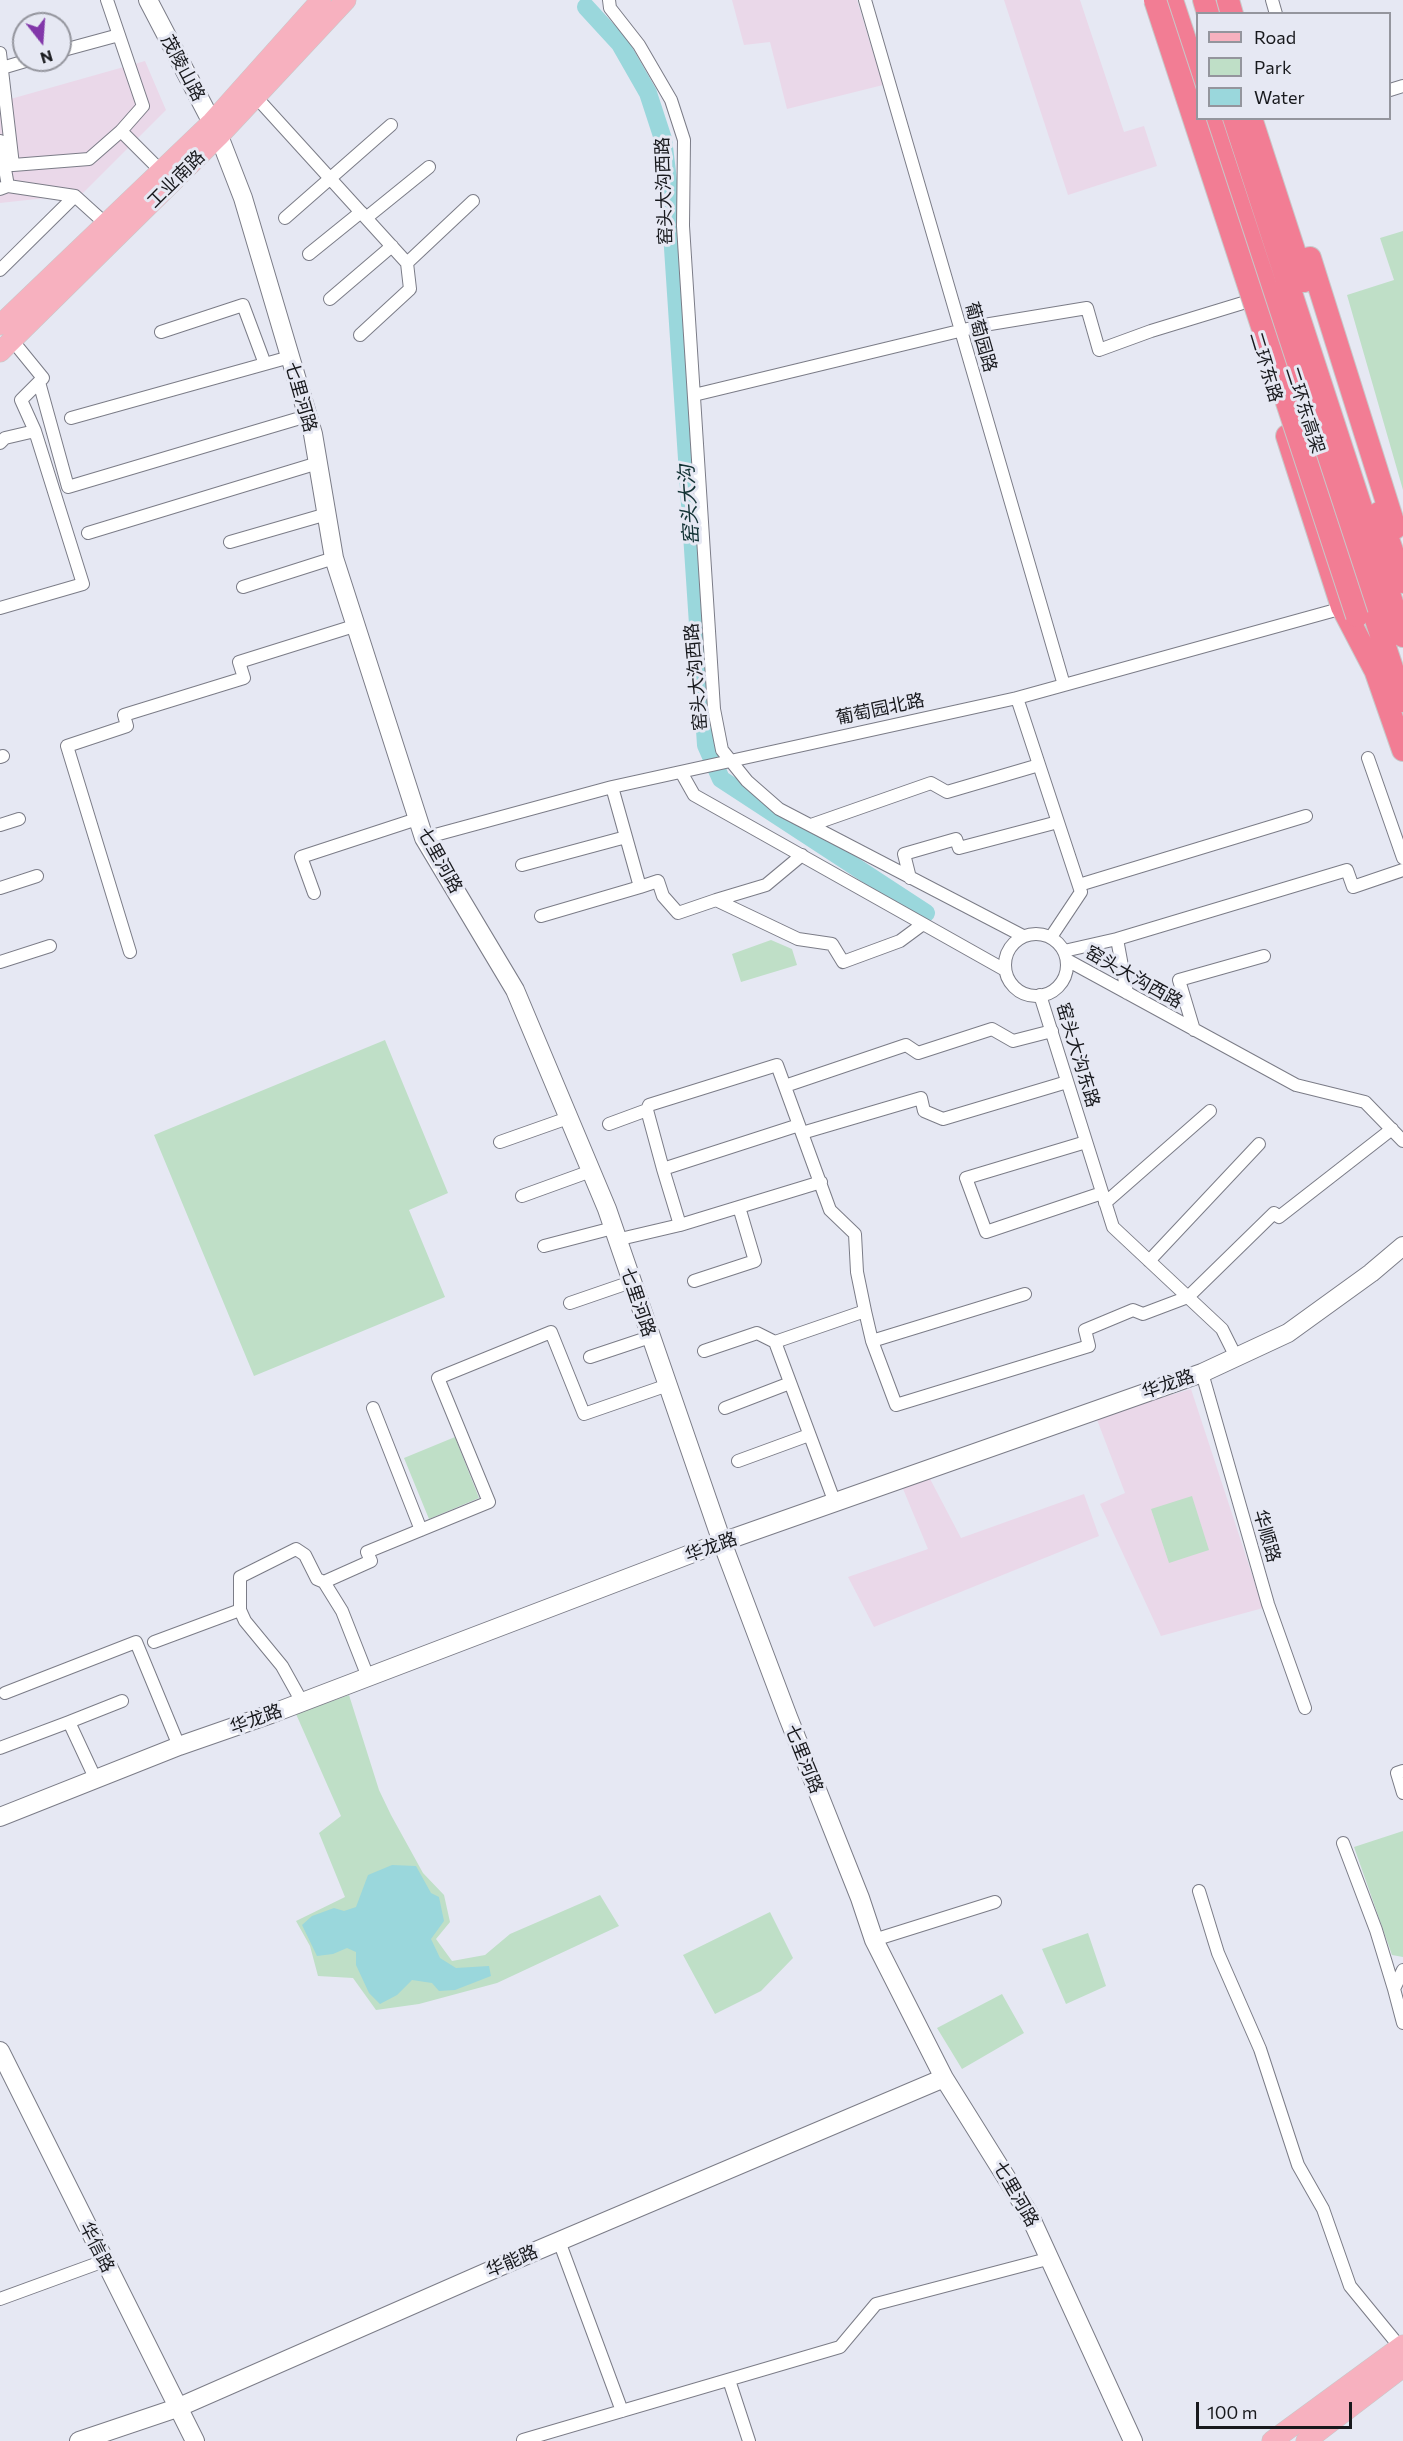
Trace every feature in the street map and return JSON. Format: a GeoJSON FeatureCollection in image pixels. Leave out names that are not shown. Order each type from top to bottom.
{"type":"FeatureCollection","features":[{"type":"Feature","properties":{"kind":"highway","name":"二环东路"},"geometry":{"type":"LineString","coordinates":[[1147,0],[1350,612],[1377,674],[1403,750]]}},
{"type":"Feature","properties":{"kind":"highway"},"geometry":{"type":"LineString","coordinates":[[1155,0],[1350,612]]}},
{"type":"Feature","properties":{"kind":"highway","name":"二环东路"},"geometry":{"type":"LineString","coordinates":[[1166,56],[1170,5]]}},
{"type":"Feature","properties":{"kind":"highway"},"geometry":{"type":"LineString","coordinates":[[1170,5],[1196,76]]}},
{"type":"Feature","properties":{"kind":"highway"},"geometry":{"type":"LineString","coordinates":[[1170,5],[1196,92]]}},
{"type":"Feature","properties":{"kind":"highway","name":"二环东路"},"geometry":{"type":"LineString","coordinates":[[1206,120],[1358,591],[1350,612]]}},
{"type":"Feature","properties":{"kind":"highway","name":"二环东高架"},"geometry":{"type":"LineString","coordinates":[[1211,120],[1403,701]]}},
{"type":"Feature","properties":{"kind":"highway","name":"二环东高架"},"geometry":{"type":"LineString","coordinates":[[1235,120],[1403,636]]}},
{"type":"Feature","properties":{"kind":"highway"},"geometry":{"type":"LineString","coordinates":[[1244,120],[1403,607]]}},
{"type":"Feature","properties":{"kind":"highway"},"geometry":{"type":"LineString","coordinates":[[1252,120],[1403,582]]}},
{"type":"Feature","properties":{"kind":"highway"},"geometry":{"type":"LineString","coordinates":[[1268,120],[1403,555]]}},
{"type":"Feature","properties":{"kind":"main road","name":"茂陵山路"},"geometry":{"type":"LineString","coordinates":[[148,0],[215,129]]}},
{"type":"Feature","properties":{"kind":"main road","name":"工业南路"},"geometry":{"type":"LineString","coordinates":[[4,339],[215,129],[321,0]]}},
{"type":"Feature","properties":{"kind":"main road","name":"工业南路"},"geometry":{"type":"LineString","coordinates":[[4,339],[106,225],[161,171],[256,97],[346,0]]}},
{"type":"Feature","properties":{"kind":"main road","name":"七里河路"},"geometry":{"type":"LineString","coordinates":[[215,129],[243,198],[290,357],[318,463],[334,558],[424,838],[515,990],[591,1171],[722,1542],[874,1940],[944,2078],[1029,2214],[1132,2441]]}},
{"type":"Feature","properties":{"kind":"main road","name":"华龙路"},"geometry":{"type":"LineString","coordinates":[[0,1817],[179,1746],[302,1702],[722,1542],[1202,1373],[1288,1333],[1371,1273],[1403,1246]]}},
{"type":"Feature","properties":{"kind":"main road","name":"华信路"},"geometry":{"type":"LineString","coordinates":[[0,2052],[195,2441]]}},
{"type":"Feature","properties":{"kind":"main road","name":"华能路"},"geometry":{"type":"LineString","coordinates":[[79,2441],[177,2408],[559,2241],[944,2078]]}},
{"type":"Feature","properties":{"kind":"main road"},"geometry":{"type":"LineString","coordinates":[[1272,2441],[1402,2346]]}},
{"type":"Feature","properties":{"kind":"main road"},"geometry":{"type":"LineString","coordinates":[[1306,2441],[1403,2367]]}},
{"type":"Feature","properties":{"kind":"street"},"geometry":{"type":"LineString","coordinates":[[0,53],[13,165],[89,159],[121,131],[143,106],[107,0]]}},
{"type":"Feature","properties":{"kind":"street","name":"窑头大沟西路"},"geometry":{"type":"LineString","coordinates":[[609,0],[610,8],[639,45],[671,100],[684,140],[683,226],[714,709],[722,750],[747,781],[779,809],[1023,936],[1032,934],[1051,937],[1065,956],[1127,993],[1296,1085],[1365,1102],[1403,1141]]}},
{"type":"Feature","properties":{"kind":"street","name":"葡萄园路"},"geometry":{"type":"LineString","coordinates":[[865,0],[1064,685]]}},
{"type":"Feature","properties":{"kind":"street"},"geometry":{"type":"LineString","coordinates":[[72,48],[119,34]]}},
{"type":"Feature","properties":{"kind":"street"},"geometry":{"type":"LineString","coordinates":[[2,68],[12,65]]}},
{"type":"Feature","properties":{"kind":"street"},"geometry":{"type":"LineString","coordinates":[[256,97],[408,263],[410,289],[360,335]]}},
{"type":"Feature","properties":{"kind":"street"},"geometry":{"type":"LineString","coordinates":[[285,218],[391,125]]}},
{"type":"Feature","properties":{"kind":"street"},"geometry":{"type":"LineString","coordinates":[[121,131],[161,171]]}},
{"type":"Feature","properties":{"kind":"street"},"geometry":{"type":"LineString","coordinates":[[0,141],[4,188],[75,196],[106,225]]}},
{"type":"Feature","properties":{"kind":"street"},"geometry":{"type":"LineString","coordinates":[[309,254],[429,167]]}},
{"type":"Feature","properties":{"kind":"street"},"geometry":{"type":"LineString","coordinates":[[0,270],[75,196]]}},
{"type":"Feature","properties":{"kind":"street"},"geometry":{"type":"LineString","coordinates":[[408,263],[473,201]]}},
{"type":"Feature","properties":{"kind":"street"},"geometry":{"type":"LineString","coordinates":[[330,299],[392,246]]}},
{"type":"Feature","properties":{"kind":"street"},"geometry":{"type":"LineString","coordinates":[[694,395],[960,331],[1087,308],[1099,350],[1151,331],[1246,302]]}},
{"type":"Feature","properties":{"kind":"street"},"geometry":{"type":"LineString","coordinates":[[161,332],[243,305],[265,364]]}},
{"type":"Feature","properties":{"kind":"street"},"geometry":{"type":"LineString","coordinates":[[0,608],[83,584],[35,431],[21,400],[43,378],[4,339]]}},
{"type":"Feature","properties":{"kind":"street"},"geometry":{"type":"LineString","coordinates":[[71,418],[290,357]]}},
{"type":"Feature","properties":{"kind":"street"},"geometry":{"type":"LineString","coordinates":[[39,382],[68,487],[307,416]]}},
{"type":"Feature","properties":{"kind":"street"},"geometry":{"type":"LineString","coordinates":[[0,443],[5,438],[35,431]]}},
{"type":"Feature","properties":{"kind":"street"},"geometry":{"type":"LineString","coordinates":[[88,533],[318,463]]}},
{"type":"Feature","properties":{"kind":"street"},"geometry":{"type":"LineString","coordinates":[[230,542],[327,514]]}},
{"type":"Feature","properties":{"kind":"street"},"geometry":{"type":"LineString","coordinates":[[243,587],[334,558]]}},
{"type":"Feature","properties":{"kind":"street","name":"葡萄园北路"},"geometry":{"type":"LineString","coordinates":[[424,838],[612,787],[1017,698],[1350,612]]}},
{"type":"Feature","properties":{"kind":"street"},"geometry":{"type":"LineString","coordinates":[[130,952],[67,746],[127,726],[124,715],[243,678],[239,662],[354,626]]}},
{"type":"Feature","properties":{"kind":"street"},"geometry":{"type":"LineString","coordinates":[[1017,698],[1082,892],[1051,937]]}},
{"type":"Feature","properties":{"kind":"street"},"geometry":{"type":"LineString","coordinates":[[1368,758],[1403,858]]}},
{"type":"Feature","properties":{"kind":"street"},"geometry":{"type":"LineString","coordinates":[[811,825],[931,783],[947,792],[1039,765]]}},
{"type":"Feature","properties":{"kind":"street","name":"窑头大沟东路"},"geometry":{"type":"LineString","coordinates":[[681,772],[694,795],[1005,970],[1008,979],[1022,992],[1040,995],[1113,1227],[1222,1329],[1236,1357]]}},
{"type":"Feature","properties":{"kind":"street"},"geometry":{"type":"LineString","coordinates":[[612,787],[640,886]]}},
{"type":"Feature","properties":{"kind":"street"},"geometry":{"type":"LineString","coordinates":[[1079,885],[1306,816]]}},
{"type":"Feature","properties":{"kind":"street"},"geometry":{"type":"LineString","coordinates":[[0,825],[19,819]]}},
{"type":"Feature","properties":{"kind":"street"},"geometry":{"type":"LineString","coordinates":[[314,892],[301,857],[417,819]]}},
{"type":"Feature","properties":{"kind":"street"},"geometry":{"type":"LineString","coordinates":[[910,878],[904,854],[956,838],[959,848],[1058,822]]}},
{"type":"Feature","properties":{"kind":"street"},"geometry":{"type":"LineString","coordinates":[[522,865],[626,837]]}},
{"type":"Feature","properties":{"kind":"street"},"geometry":{"type":"LineString","coordinates":[[541,916],[658,881],[663,896],[678,913],[766,885],[802,855]]}},
{"type":"Feature","properties":{"kind":"street"},"geometry":{"type":"LineString","coordinates":[[1040,995],[1050,992],[1063,979],[1065,956],[1347,870],[1353,887],[1403,870]]}},
{"type":"Feature","properties":{"kind":"street"},"geometry":{"type":"LineString","coordinates":[[0,888],[37,876]]}},
{"type":"Feature","properties":{"kind":"street"},"geometry":{"type":"LineString","coordinates":[[716,900],[798,939],[832,944],[843,962],[900,941],[923,924]]}},
{"type":"Feature","properties":{"kind":"street"},"geometry":{"type":"LineString","coordinates":[[1005,970],[1008,950],[1023,936]]}},
{"type":"Feature","properties":{"kind":"street"},"geometry":{"type":"LineString","coordinates":[[1117,939],[1127,993]]}},
{"type":"Feature","properties":{"kind":"street"},"geometry":{"type":"LineString","coordinates":[[0,962],[50,946]]}},
{"type":"Feature","properties":{"kind":"street"},"geometry":{"type":"LineString","coordinates":[[1194,1030],[1179,980],[1264,956]]}},
{"type":"Feature","properties":{"kind":"street"},"geometry":{"type":"LineString","coordinates":[[785,1086],[906,1045],[918,1053],[992,1029],[1013,1041],[1052,1031]]}},
{"type":"Feature","properties":{"kind":"street"},"geometry":{"type":"LineString","coordinates":[[680,1226],[647,1110],[649,1105],[777,1065],[830,1210],[855,1234],[857,1272],[872,1341],[896,1405],[1089,1346],[1085,1330],[1133,1310],[1143,1314],[1188,1297],[1274,1213],[1279,1217],[1392,1129]]}},
{"type":"Feature","properties":{"kind":"street"},"geometry":{"type":"LineString","coordinates":[[663,1169],[801,1129],[921,1098],[924,1111],[943,1119],[1067,1082]]}},
{"type":"Feature","properties":{"kind":"street"},"geometry":{"type":"LineString","coordinates":[[609,1124],[647,1110]]}},
{"type":"Feature","properties":{"kind":"street"},"geometry":{"type":"LineString","coordinates":[[1086,1142],[966,1178],[986,1232],[1104,1198],[1210,1111]]}},
{"type":"Feature","properties":{"kind":"street"},"geometry":{"type":"LineString","coordinates":[[500,1142],[568,1118]]}},
{"type":"Feature","properties":{"kind":"street"},"geometry":{"type":"LineString","coordinates":[[1149,1261],[1259,1144]]}},
{"type":"Feature","properties":{"kind":"street"},"geometry":{"type":"LineString","coordinates":[[522,1196],[591,1171]]}},
{"type":"Feature","properties":{"kind":"street"},"geometry":{"type":"LineString","coordinates":[[544,1246],[680,1226],[821,1182]]}},
{"type":"Feature","properties":{"kind":"street"},"geometry":{"type":"LineString","coordinates":[[694,1281],[755,1261],[739,1207]]}},
{"type":"Feature","properties":{"kind":"street"},"geometry":{"type":"LineString","coordinates":[[570,1303],[631,1282]]}},
{"type":"Feature","properties":{"kind":"street"},"geometry":{"type":"LineString","coordinates":[[872,1341],[1025,1294]]}},
{"type":"Feature","properties":{"kind":"street"},"geometry":{"type":"LineString","coordinates":[[775,1342],[865,1311]]}},
{"type":"Feature","properties":{"kind":"street"},"geometry":{"type":"LineString","coordinates":[[324,1582],[371,1561],[367,1552],[489,1503],[438,1378],[551,1332],[584,1414],[668,1385]]}},
{"type":"Feature","properties":{"kind":"street"},"geometry":{"type":"LineString","coordinates":[[705,1351],[757,1333],[775,1342],[834,1503]]}},
{"type":"Feature","properties":{"kind":"street"},"geometry":{"type":"LineString","coordinates":[[590,1357],[650,1337]]}},
{"type":"Feature","properties":{"kind":"street","name":"华顺路"},"geometry":{"type":"LineString","coordinates":[[1202,1373],[1268,1604],[1305,1708]]}},
{"type":"Feature","properties":{"kind":"street"},"geometry":{"type":"LineString","coordinates":[[724,1408],[790,1383]]}},
{"type":"Feature","properties":{"kind":"street"},"geometry":{"type":"LineString","coordinates":[[373,1408],[421,1530]]}},
{"type":"Feature","properties":{"kind":"street"},"geometry":{"type":"LineString","coordinates":[[738,1461],[809,1435]]}},
{"type":"Feature","properties":{"kind":"street"},"geometry":{"type":"LineString","coordinates":[[302,1702],[282,1666],[250,1629],[240,1610],[240,1576],[296,1549],[305,1555],[317,1579],[324,1582],[342,1611],[368,1677]]}},
{"type":"Feature","properties":{"kind":"street"},"geometry":{"type":"LineString","coordinates":[[154,1642],[240,1610]]}},
{"type":"Feature","properties":{"kind":"street"},"geometry":{"type":"LineString","coordinates":[[5,1693],[136,1642],[179,1746]]}},
{"type":"Feature","properties":{"kind":"street"},"geometry":{"type":"LineString","coordinates":[[0,1749],[122,1701]]}},
{"type":"Feature","properties":{"kind":"street"},"geometry":{"type":"LineString","coordinates":[[69,1722],[96,1780]]}},
{"type":"Feature","properties":{"kind":"street"},"geometry":{"type":"LineString","coordinates":[[1403,1771],[1397,1773],[1403,1793]]}},
{"type":"Feature","properties":{"kind":"street"},"geometry":{"type":"LineString","coordinates":[[1343,1843],[1376,1930],[1403,2023]]}},
{"type":"Feature","properties":{"kind":"street"},"geometry":{"type":"LineString","coordinates":[[1199,1891],[1218,1953],[1260,2049],[1298,2165],[1323,2209],[1350,2286],[1402,2346]]}},
{"type":"Feature","properties":{"kind":"street"},"geometry":{"type":"LineString","coordinates":[[874,1940],[995,1902]]}},
{"type":"Feature","properties":{"kind":"street"},"geometry":{"type":"LineString","coordinates":[[1394,1989],[1403,1970]]}},
{"type":"Feature","properties":{"kind":"street"},"geometry":{"type":"LineString","coordinates":[[559,2241],[622,2411]]}},
{"type":"Feature","properties":{"kind":"street"},"geometry":{"type":"LineString","coordinates":[[523,2440],[840,2347],[876,2304],[1050,2258]]}},
{"type":"Feature","properties":{"kind":"street"},"geometry":{"type":"LineString","coordinates":[[0,2299],[104,2261]]}},
{"type":"Feature","properties":{"kind":"street"},"geometry":{"type":"LineString","coordinates":[[729,2380],[749,2441]]}},
{"type":"Feature","properties":{"kind":"shaded area"},"geometry":{"type":"Polygon","coordinates":[[[732,0],[857,0],[883,85],[787,109],[770,42],[744,45],[732,0]]]}},
{"type":"Feature","properties":{"kind":"shaded area"},"geometry":{"type":"Polygon","coordinates":[[[1004,0],[1080,0],[1124,132],[1144,126],[1157,166],[1068,195],[1004,0]]]}},
{"type":"Feature","properties":{"kind":"shaded area"},"geometry":{"type":"Polygon","coordinates":[[[145,61],[166,110],[82,194],[0,203],[0,102],[145,61]]]}},
{"type":"Feature","properties":{"kind":"shaded area"},"geometry":{"type":"Polygon","coordinates":[[[1191,1389],[1263,1608],[1161,1636],[1100,1504],[1125,1493],[1096,1417],[1191,1389]]]}},
{"type":"Feature","properties":{"kind":"shaded area"},"geometry":{"type":"Polygon","coordinates":[[[928,1475],[961,1538],[1084,1494],[1099,1536],[874,1627],[848,1577],[928,1549],[901,1484],[928,1475]]]}},
{"type":"Feature","properties":{"kind":"green space"},"geometry":{"type":"Polygon","coordinates":[[[1403,231],[1403,490],[1347,295],[1394,280],[1380,238],[1403,231]]]}},
{"type":"Feature","properties":{"kind":"green space"},"geometry":{"type":"Polygon","coordinates":[[[771,940],[792,949],[797,965],[741,982],[732,954],[771,940]]]}},
{"type":"Feature","properties":{"kind":"green space"},"geometry":{"type":"Polygon","coordinates":[[[385,1040],[448,1193],[409,1210],[445,1297],[254,1376],[154,1135],[385,1040]]]}},
{"type":"Feature","properties":{"kind":"green space"},"geometry":{"type":"Polygon","coordinates":[[[455,1437],[479,1498],[429,1519],[404,1458],[455,1437]]]}},
{"type":"Feature","properties":{"kind":"green space"},"geometry":{"type":"Polygon","coordinates":[[[1192,1496],[1209,1550],[1169,1563],[1151,1509],[1192,1496]]]}},
{"type":"Feature","properties":{"kind":"green space"},"geometry":{"type":"Polygon","coordinates":[[[349,1695],[379,1790],[423,1873],[444,1895],[450,1922],[436,1939],[452,1961],[485,1955],[510,1934],[600,1895],[619,1926],[497,1983],[419,2004],[376,2010],[353,1978],[318,1976],[310,1946],[296,1921],[345,1897],[319,1833],[341,1816],[296,1714],[349,1695]]]}},
{"type":"Feature","properties":{"kind":"green space"},"geometry":{"type":"Polygon","coordinates":[[[1403,1831],[1403,1957],[1392,1955],[1354,1847],[1403,1831]]]}},
{"type":"Feature","properties":{"kind":"green space"},"geometry":{"type":"Polygon","coordinates":[[[770,1912],[793,1958],[761,1991],[715,2014],[683,1955],[770,1912]]]}},
{"type":"Feature","properties":{"kind":"green space"},"geometry":{"type":"Polygon","coordinates":[[[1088,1933],[1106,1986],[1066,2004],[1042,1949],[1088,1933]]]}},
{"type":"Feature","properties":{"kind":"green space"},"geometry":{"type":"Polygon","coordinates":[[[1002,1994],[1024,2033],[962,2069],[937,2028],[1002,1994]]]}},
{"type":"Feature","properties":{"kind":"water"},"geometry":{"type":"Polygon","coordinates":[[[392,1865],[416,1866],[431,1893],[439,1897],[444,1921],[431,1939],[440,1958],[456,1968],[489,1966],[491,1976],[455,1990],[439,1991],[432,1983],[412,1980],[397,1995],[380,2004],[369,1993],[356,1965],[356,1952],[347,1948],[333,1954],[317,1956],[302,1925],[312,1916],[334,1908],[344,1911],[356,1907],[368,1875],[392,1865]]]}},
{"type":"Feature","properties":{"kind":"waterway","name":"窑头大沟"},"geometry":{"type":"LineString","coordinates":[[586,7],[620,44],[648,93],[663,139],[669,188],[706,745],[721,779],[926,913]]}}]}
